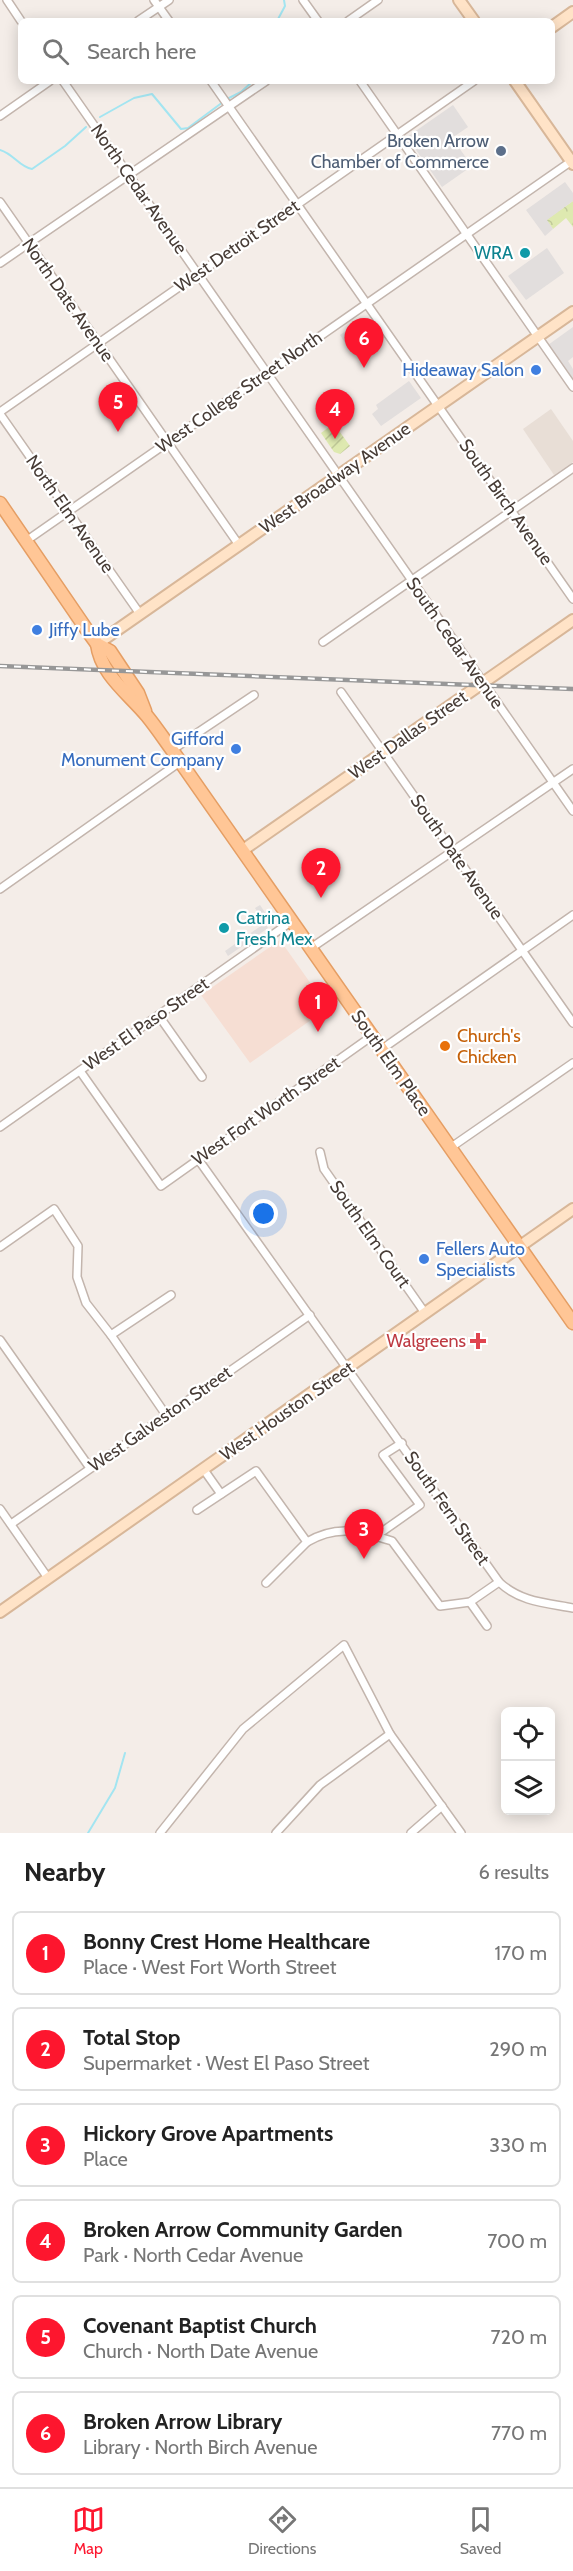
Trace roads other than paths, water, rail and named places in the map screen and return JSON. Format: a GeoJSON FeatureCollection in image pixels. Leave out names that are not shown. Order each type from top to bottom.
{"type":"FeatureCollection","features":[{"type":"Feature","properties":{"kind":"main road","name":"South Elm Place"},"geometry":{"type":"LineString","coordinates":[[0,503],[98,644],[99,658],[107,670],[124,694],[146,715],[172,750],[573,1323]]}},
{"type":"Feature","properties":{"kind":"street"},"geometry":{"type":"LineString","coordinates":[[7,0],[19,18]]}},
{"type":"Feature","properties":{"kind":"street"},"geometry":{"type":"LineString","coordinates":[[141,18],[157,3],[169,0]]}},
{"type":"Feature","properties":{"kind":"street"},"geometry":{"type":"LineString","coordinates":[[303,0],[316,18]]}},
{"type":"Feature","properties":{"kind":"street"},"geometry":{"type":"LineString","coordinates":[[352,18],[378,0]]}},
{"type":"Feature","properties":{"kind":"street"},"geometry":{"type":"LineString","coordinates":[[459,0],[472,18]]}},
{"type":"Feature","properties":{"kind":"street"},"geometry":{"type":"LineString","coordinates":[[157,3],[167,18]]}},
{"type":"Feature","properties":{"kind":"street"},"geometry":{"type":"LineString","coordinates":[[555,25],[573,12]]}},
{"type":"Feature","properties":{"kind":"street"},"geometry":{"type":"LineString","coordinates":[[0,116],[46,84]]}},
{"type":"Feature","properties":{"kind":"street","name":"North Cedar Avenue"},"geometry":{"type":"LineString","coordinates":[[65,84],[339,475]]}},
{"type":"Feature","properties":{"kind":"street","name":"South Birch Avenue"},"geometry":{"type":"LineString","coordinates":[[213,84],[573,599]]}},
{"type":"Feature","properties":{"kind":"street"},"geometry":{"type":"LineString","coordinates":[[0,263],[261,84]]}},
{"type":"Feature","properties":{"kind":"street"},"geometry":{"type":"LineString","coordinates":[[362,84],[573,387]]}},
{"type":"Feature","properties":{"kind":"street","name":"West Detroit Street"},"geometry":{"type":"LineString","coordinates":[[0,413],[470,84]]}},
{"type":"Feature","properties":{"kind":"street"},"geometry":{"type":"LineString","coordinates":[[517,84],[572,162]]}},
{"type":"Feature","properties":{"kind":"street","name":"West College Street North"},"geometry":{"type":"LineString","coordinates":[[26,541],[572,162]]}},
{"type":"Feature","properties":{"kind":"street","name":"North Date Avenue"},"geometry":{"type":"LineString","coordinates":[[0,202],[239,545]]}},
{"type":"Feature","properties":{"kind":"street","name":"West Broadway Avenue"},"geometry":{"type":"LineString","coordinates":[[98,644],[573,312]]}},
{"type":"Feature","properties":{"kind":"street","name":"North Elm Avenue"},"geometry":{"type":"LineString","coordinates":[[0,413],[141,614]]}},
{"type":"Feature","properties":{"kind":"street"},"geometry":{"type":"LineString","coordinates":[[323,642],[573,468]]}},
{"type":"Feature","properties":{"kind":"street","name":"South Cedar Avenue"},"geometry":{"type":"LineString","coordinates":[[339,475],[573,811]]}},
{"type":"Feature","properties":{"kind":"street","name":"West Dallas Street"},"geometry":{"type":"LineString","coordinates":[[243,850],[573,620]]}},
{"type":"Feature","properties":{"kind":"street","name":"South Date Avenue"},"geometry":{"type":"LineString","coordinates":[[341,692],[573,1023]]}},
{"type":"Feature","properties":{"kind":"street"},"geometry":{"type":"LineString","coordinates":[[172,750],[254,695]]}},
{"type":"Feature","properties":{"kind":"street"},"geometry":{"type":"LineString","coordinates":[[0,889],[180,762]]}},
{"type":"Feature","properties":{"kind":"street"},"geometry":{"type":"LineString","coordinates":[[311,948],[573,769]]}},
{"type":"Feature","properties":{"kind":"street"},"geometry":{"type":"LineString","coordinates":[[382,1049],[573,915]]}},
{"type":"Feature","properties":{"kind":"street","name":"West El Paso Street"},"geometry":{"type":"LineString","coordinates":[[0,1127],[292,921]]}},
{"type":"Feature","properties":{"kind":"street"},"geometry":{"type":"LineString","coordinates":[[159,1016],[202,1077]]}},
{"type":"Feature","properties":{"kind":"street","name":"West Fort Worth Street"},"geometry":{"type":"LineString","coordinates":[[80,1071],[161,1186],[372,1036]]}},
{"type":"Feature","properties":{"kind":"street"},"geometry":{"type":"LineString","coordinates":[[450,1148],[573,1063]]}},
{"type":"Feature","properties":{"kind":"street","name":"South Elm Court"},"geometry":{"type":"LineString","coordinates":[[320,1152],[324,1169],[425,1313]]}},
{"type":"Feature","properties":{"kind":"street","name":"South Fern Street"},"geometry":{"type":"LineString","coordinates":[[198,1159],[349,1368],[499,1582],[509,1592],[525,1599],[573,1608]]}},
{"type":"Feature","properties":{"kind":"street"},"geometry":{"type":"LineString","coordinates":[[0,1247],[54,1209],[78,1246],[77,1277],[86,1303],[166,1415]]}},
{"type":"Feature","properties":{"kind":"street","name":"West Houston Street"},"geometry":{"type":"LineString","coordinates":[[0,1612],[573,1209]]}},
{"type":"Feature","properties":{"kind":"street"},"geometry":{"type":"LineString","coordinates":[[111,1335],[171,1295]]}},
{"type":"Feature","properties":{"kind":"street","name":"West Galveston Street"},"geometry":{"type":"LineString","coordinates":[[11,1524],[310,1315]]}},
{"type":"Feature","properties":{"kind":"street"},"geometry":{"type":"LineString","coordinates":[[0,1340],[90,1468]]}},
{"type":"Feature","properties":{"kind":"street"},"geometry":{"type":"LineString","coordinates":[[375,1536],[420,1505],[384,1455],[402,1443]]}},
{"type":"Feature","properties":{"kind":"street"},"geometry":{"type":"LineString","coordinates":[[204,1470],[221,1494]]}},
{"type":"Feature","properties":{"kind":"street"},"geometry":{"type":"LineString","coordinates":[[197,1510],[256,1471],[307,1542]]}},
{"type":"Feature","properties":{"kind":"street"},"geometry":{"type":"LineString","coordinates":[[0,1509],[48,1578]]}},
{"type":"Feature","properties":{"kind":"street"},"geometry":{"type":"LineString","coordinates":[[266,1583],[307,1542],[318,1535],[339,1530],[392,1541],[440,1606],[470,1602],[499,1582]]}},
{"type":"Feature","properties":{"kind":"street"},"geometry":{"type":"LineString","coordinates":[[470,1602],[487,1626]]}},
{"type":"Feature","properties":{"kind":"street"},"geometry":{"type":"LineString","coordinates":[[160,1833],[243,1729],[344,1645],[390,1734],[461,1833]]}},
{"type":"Feature","properties":{"kind":"street"},"geometry":{"type":"LineString","coordinates":[[276,1833],[320,1785],[390,1734]]}},
{"type":"Feature","properties":{"kind":"street"},"geometry":{"type":"LineString","coordinates":[[411,1833],[442,1806]]}},
{"type":"Feature","properties":{"kind":"waterway"},"geometry":{"type":"LineString","coordinates":[[279,18],[285,6],[284,0]]}},
{"type":"Feature","properties":{"kind":"waterway"},"geometry":{"type":"LineString","coordinates":[[100,117],[134,98],[152,94],[181,129],[188,128],[250,84]]}},
{"type":"Feature","properties":{"kind":"waterway"},"geometry":{"type":"LineString","coordinates":[[0,150],[9,154],[23,166],[32,169],[65,146],[86,127]]}},
{"type":"Feature","properties":{"kind":"waterway"},"geometry":{"type":"LineString","coordinates":[[88,1833],[115,1788],[125,1753]]}},
{"type":"Feature","properties":{"kind":"railway"},"geometry":{"type":"LineString","coordinates":[[0,666],[573,689]]}},
{"type":"Feature","properties":{"kind":"place","name":"Broken Arrow Chamber of Commerce"},"geometry":{"type":"Point","coordinates":[501,151]}},
{"type":"Feature","properties":{"kind":"place","name":"WRA"},"geometry":{"type":"Point","coordinates":[525,253]}},
{"type":"Feature","properties":{"kind":"place","name":"Broken Arrow Library"},"geometry":{"type":"Point","coordinates":[364,368]}},
{"type":"Feature","properties":{"kind":"place","name":"Hideaway Salon"},"geometry":{"type":"Point","coordinates":[536,370]}},
{"type":"Feature","properties":{"kind":"place","name":"Covenant Baptist Church"},"geometry":{"type":"Point","coordinates":[118,432]}},
{"type":"Feature","properties":{"kind":"place","name":"Broken Arrow Community Garden"},"geometry":{"type":"Point","coordinates":[335,439]}},
{"type":"Feature","properties":{"kind":"place","name":"Jiffy Lube"},"geometry":{"type":"Point","coordinates":[37,630]}},
{"type":"Feature","properties":{"kind":"place","name":"Gifford Monument Company"},"geometry":{"type":"Point","coordinates":[236,749]}},
{"type":"Feature","properties":{"kind":"place","name":"Total Stop"},"geometry":{"type":"Point","coordinates":[321,898]}},
{"type":"Feature","properties":{"kind":"place","name":"Catrina Fresh Mex"},"geometry":{"type":"Point","coordinates":[224,928]}},
{"type":"Feature","properties":{"kind":"place","name":"Bonny Crest Home Healthcare"},"geometry":{"type":"Point","coordinates":[318,1032]}},
{"type":"Feature","properties":{"kind":"place","name":"Church's Chicken"},"geometry":{"type":"Point","coordinates":[445,1046]}},
{"type":"Feature","properties":{"kind":"place","name":"Fellers Auto Specialists"},"geometry":{"type":"Point","coordinates":[424,1259]}},
{"type":"Feature","properties":{"kind":"place","name":"Walgreens"},"geometry":{"type":"Point","coordinates":[478,1341]}},
{"type":"Feature","properties":{"kind":"place","name":"Hickory Grove Apartments"},"geometry":{"type":"Point","coordinates":[364,1559]}}]}
